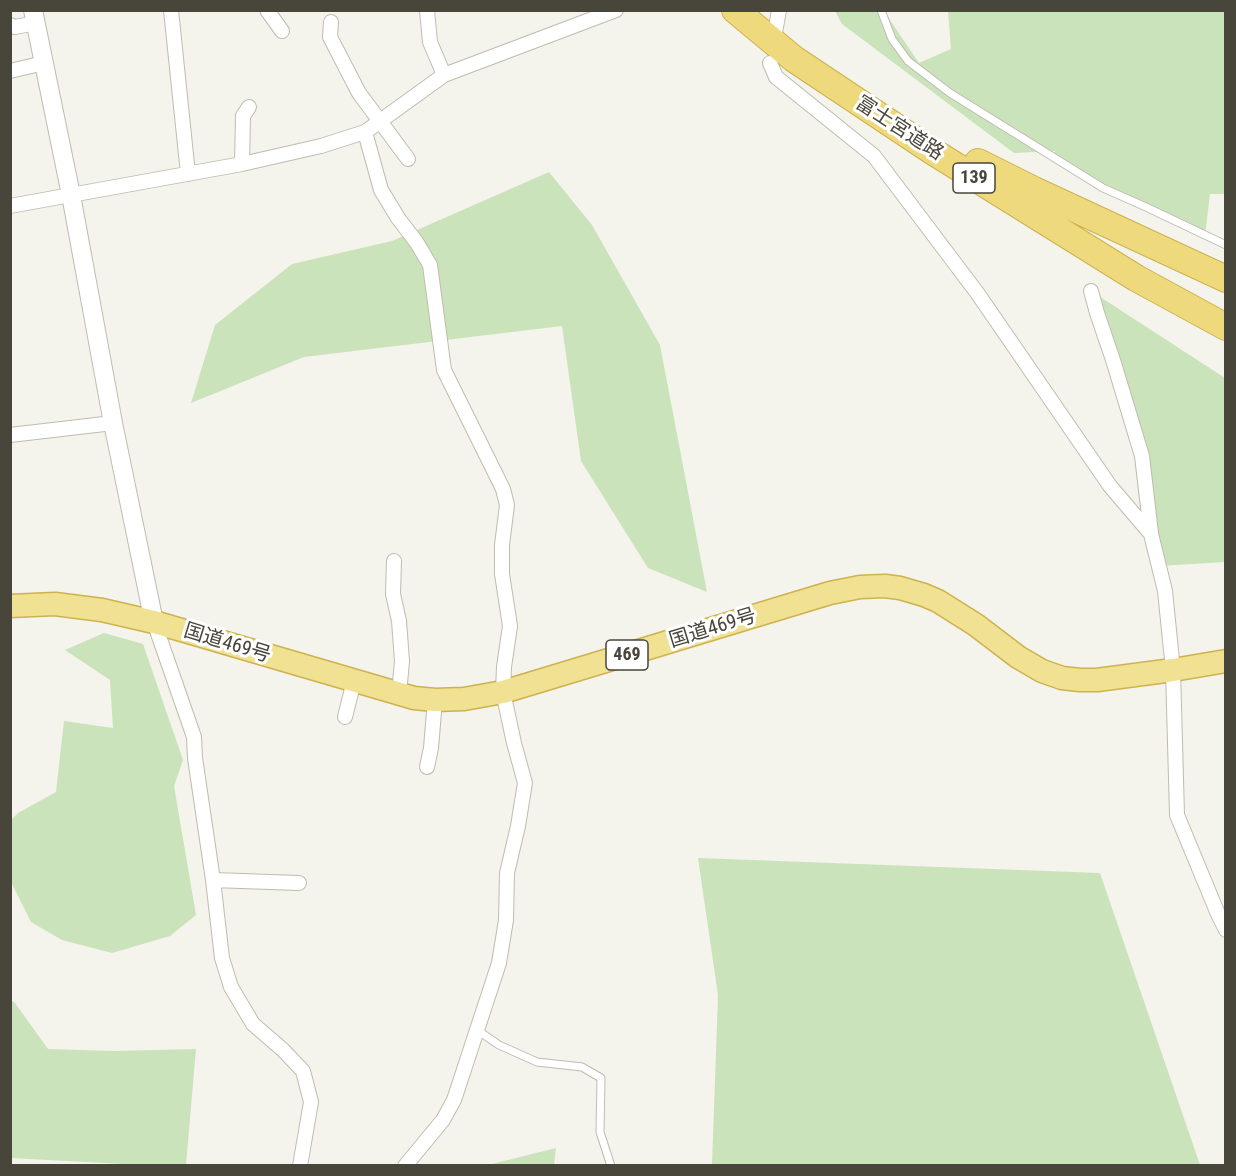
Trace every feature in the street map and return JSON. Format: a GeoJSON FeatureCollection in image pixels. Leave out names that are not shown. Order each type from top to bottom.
{"type":"FeatureCollection","features":[{"type":"Feature","properties":{"kind":"highway","name":"富士宮道路"},"geometry":{"type":"LineString","coordinates":[[735,10],[782,61],[1136,278],[1226,327]]}},
{"type":"Feature","properties":{"kind":"highway"},"geometry":{"type":"LineString","coordinates":[[782,61],[877,102],[972,159],[1226,279]]}},
{"type":"Feature","properties":{"kind":"highway"},"geometry":{"type":"LineString","coordinates":[[1136,278],[1226,343]]}},
{"type":"Feature","properties":{"kind":"highway","name":"国道469号"},"geometry":{"type":"LineString","coordinates":[[10,606],[55,604],[102,610],[154,622],[399,694],[435,700],[464,699],[503,692],[830,593],[860,587],[900,588],[938,601],[976,625],[1018,657],[1041,671],[1062,678],[1097,680],[1226,661]]}},
{"type":"Feature","properties":{"kind":"street"},"geometry":{"type":"LineString","coordinates":[[171,10],[188,174]]}},
{"type":"Feature","properties":{"kind":"street"},"geometry":{"type":"LineString","coordinates":[[267,10],[282,31]]}},
{"type":"Feature","properties":{"kind":"street"},"geometry":{"type":"LineString","coordinates":[[427,10],[430,42],[444,75]]}},
{"type":"Feature","properties":{"kind":"street"},"geometry":{"type":"LineString","coordinates":[[10,206],[242,164],[321,146],[365,132],[444,75],[616,10]]}},
{"type":"Feature","properties":{"kind":"street"},"geometry":{"type":"LineString","coordinates":[[775,33],[779,10]]}},
{"type":"Feature","properties":{"kind":"street"},"geometry":{"type":"LineString","coordinates":[[10,25],[15,27],[34,16],[154,622],[194,737],[196,769],[222,958],[231,987],[253,1024],[303,1071],[311,1102],[300,1166]]}},
{"type":"Feature","properties":{"kind":"street"},"geometry":{"type":"LineString","coordinates":[[332,22],[330,37],[359,93],[408,159]]}},
{"type":"Feature","properties":{"kind":"street"},"geometry":{"type":"LineString","coordinates":[[782,61],[776,77],[874,156],[978,294],[1110,486],[1151,534]]}},
{"type":"Feature","properties":{"kind":"street"},"geometry":{"type":"LineString","coordinates":[[10,71],[44,63]]}},
{"type":"Feature","properties":{"kind":"street"},"geometry":{"type":"LineString","coordinates":[[242,164],[243,116],[249,107]]}},
{"type":"Feature","properties":{"kind":"street"},"geometry":{"type":"LineString","coordinates":[[365,132],[381,190],[430,265],[444,370],[504,489],[507,505],[502,545],[502,574],[510,626],[503,692],[525,783],[507,873],[506,920],[499,963],[454,1100],[443,1120],[405,1166]]}},
{"type":"Feature","properties":{"kind":"street"},"geometry":{"type":"LineString","coordinates":[[1091,291],[1142,456],[1151,534],[1165,591],[1173,670],[1177,815],[1226,930]]}},
{"type":"Feature","properties":{"kind":"street"},"geometry":{"type":"LineString","coordinates":[[10,435],[113,423]]}},
{"type":"Feature","properties":{"kind":"street"},"geometry":{"type":"LineString","coordinates":[[394,561],[393,594],[399,621],[402,661],[399,694]]}},
{"type":"Feature","properties":{"kind":"street"},"geometry":{"type":"LineString","coordinates":[[345,717],[354,681]]}},
{"type":"Feature","properties":{"kind":"street"},"geometry":{"type":"LineString","coordinates":[[427,767],[435,700]]}},
{"type":"Feature","properties":{"kind":"street"},"geometry":{"type":"LineString","coordinates":[[213,880],[299,883]]}},
{"type":"Feature","properties":{"kind":"lane"},"geometry":{"type":"LineString","coordinates":[[881,10],[891,39],[908,61],[950,93],[1103,188],[1226,245]]}},
{"type":"Feature","properties":{"kind":"lane"},"geometry":{"type":"LineString","coordinates":[[477,1030],[499,1045],[537,1062],[582,1067],[601,1078],[600,1132],[611,1166]]}},
{"type":"Feature","properties":{"kind":"green space"},"geometry":{"type":"Polygon","coordinates":[[[835,11],[884,11],[919,63],[951,49],[948,11],[1225,11],[1225,194],[1210,194],[1205,236],[1117,194],[1049,155],[1056,151],[1014,153],[842,24],[835,11]]]}},
{"type":"Feature","properties":{"kind":"green space"},"geometry":{"type":"Polygon","coordinates":[[[549,172],[592,225],[660,345],[707,592],[648,568],[581,461],[562,326],[304,357],[191,403],[215,325],[292,264],[392,241],[549,172]]]}},
{"type":"Feature","properties":{"kind":"green space"},"geometry":{"type":"Polygon","coordinates":[[[1091,291],[1225,378],[1225,562],[1159,566],[1147,458],[1091,291]]]}},
{"type":"Feature","properties":{"kind":"green space"},"geometry":{"type":"Polygon","coordinates":[[[104,633],[143,644],[183,760],[174,786],[196,915],[170,936],[112,953],[62,940],[31,922],[10,880],[11,820],[18,813],[56,792],[64,721],[113,728],[110,680],[65,650],[104,633]]]}},
{"type":"Feature","properties":{"kind":"green space"},"geometry":{"type":"Polygon","coordinates":[[[698,858],[1100,873],[1200,1165],[712,1165],[718,995],[698,858]]]}},
{"type":"Feature","properties":{"kind":"green space"},"geometry":{"type":"Polygon","coordinates":[[[11,1000],[48,1049],[113,1051],[196,1049],[186,1165],[11,1158],[11,1000]]]}},
{"type":"Feature","properties":{"kind":"green space"},"geometry":{"type":"Polygon","coordinates":[[[556,1148],[554,1165],[488,1165],[556,1148]]]}}]}
